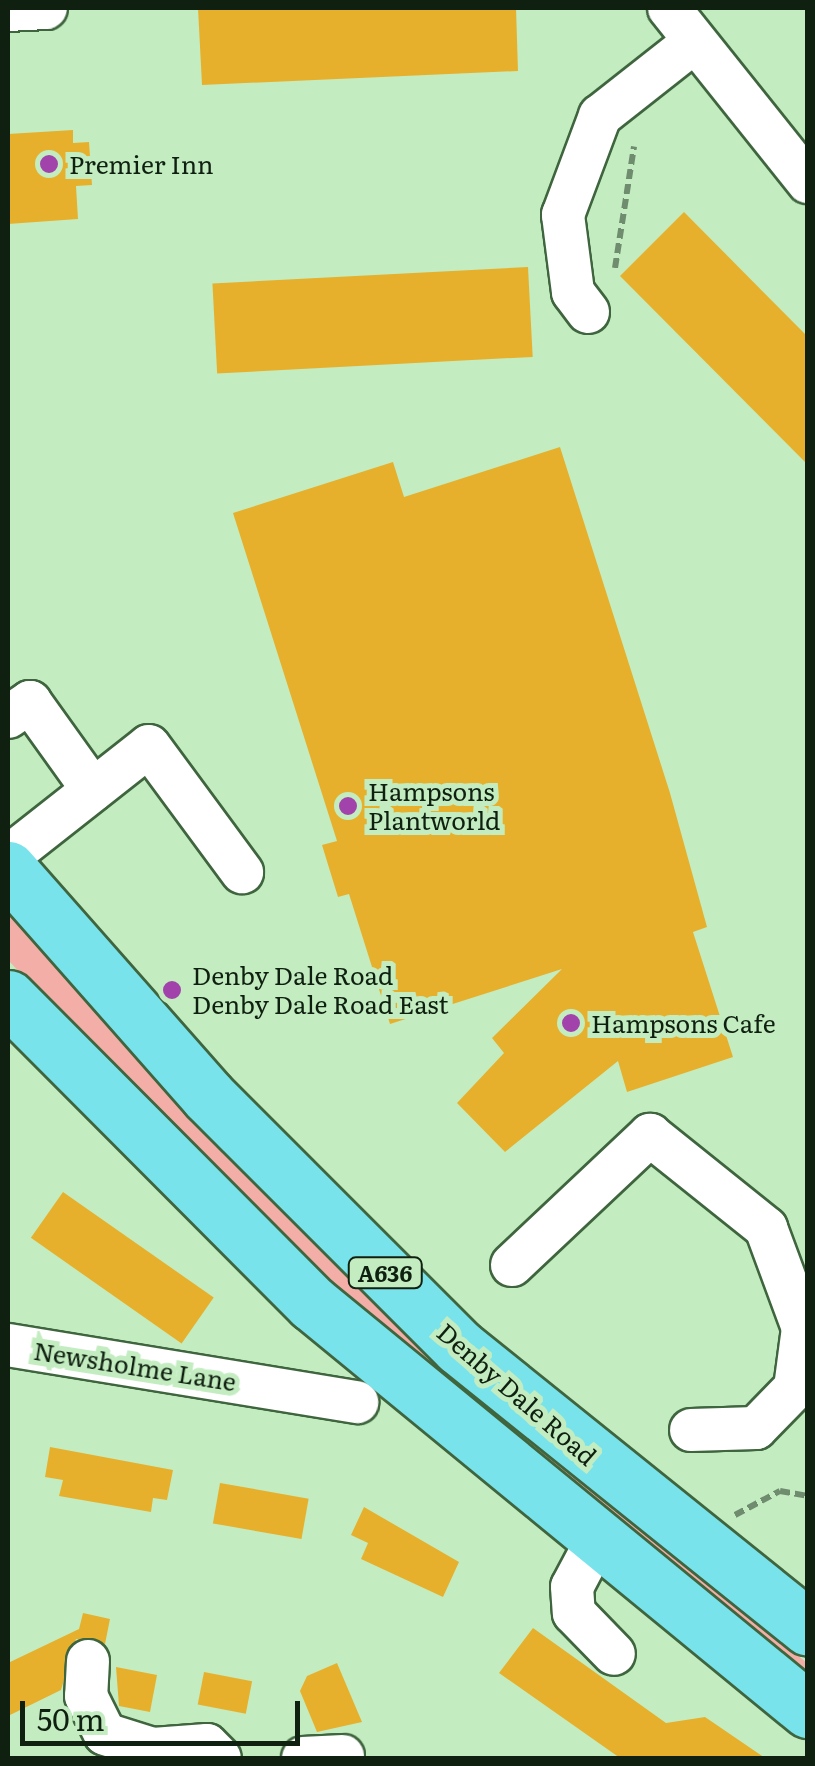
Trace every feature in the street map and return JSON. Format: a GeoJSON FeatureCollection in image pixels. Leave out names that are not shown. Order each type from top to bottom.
{"type":"FeatureCollection","features":[{"type":"Feature","properties":{"kind":"main road","name":"Denby Dale Road"},"geometry":{"type":"LineString","coordinates":[[8,869],[208,1096],[459,1347],[689,1542],[808,1628]]}},
{"type":"Feature","properties":{"kind":"main road","name":"A636"},"geometry":{"type":"LineString","coordinates":[[8,998],[312,1303],[808,1710]]}},
{"type":"Feature","properties":{"kind":"street"},"geometry":{"type":"LineString","coordinates":[[8,10],[46,8]]}},
{"type":"Feature","properties":{"kind":"street"},"geometry":{"type":"LineString","coordinates":[[669,8],[808,182]]}},
{"type":"Feature","properties":{"kind":"street"},"geometry":{"type":"LineString","coordinates":[[588,312],[572,292],[563,215],[600,116],[694,42]]}},
{"type":"Feature","properties":{"kind":"street"},"geometry":{"type":"LineString","coordinates":[[8,718],[30,702],[93,790]]}},
{"type":"Feature","properties":{"kind":"street"},"geometry":{"type":"LineString","coordinates":[[8,857],[149,746],[242,872]]}},
{"type":"Feature","properties":{"kind":"street"},"geometry":{"type":"LineString","coordinates":[[512,1265],[650,1135],[766,1228],[803,1328],[796,1388],[756,1428],[691,1430]]}},
{"type":"Feature","properties":{"kind":"street","name":"Newsholme Lane"},"geometry":{"type":"LineString","coordinates":[[8,1345],[264,1369],[357,1402]]}},
{"type":"Feature","properties":{"kind":"street"},"geometry":{"type":"LineString","coordinates":[[598,1538],[572,1587],[574,1613],[614,1654]]}},
{"type":"Feature","properties":{"kind":"street"},"geometry":{"type":"LineString","coordinates":[[88,1660],[90,1714],[105,1734],[154,1749],[214,1752]]}},
{"type":"Feature","properties":{"kind":"path"},"geometry":{"type":"LineString","coordinates":[[614,268],[635,125]]}},
{"type":"Feature","properties":{"kind":"path"},"geometry":{"type":"LineString","coordinates":[[689,1542],[780,1491],[808,1496]]}},
{"type":"Feature","properties":{"kind":"shaded area"},"geometry":{"type":"Polygon","coordinates":[[[8,902],[463,1377],[807,1663],[807,1680],[623,1535],[253,1217],[8,960],[8,902]]]}},
{"type":"Feature","properties":{"kind":"building"},"geometry":{"type":"Polygon","coordinates":[[[198,8],[516,8],[518,71],[202,85],[198,8]]]}},
{"type":"Feature","properties":{"kind":"building","name":"Premier Inn"},"geometry":{"type":"Polygon","coordinates":[[[73,130],[73,143],[89,142],[92,185],[76,186],[78,219],[8,224],[8,134],[73,130]]]}},
{"type":"Feature","properties":{"kind":"building"},"geometry":{"type":"Polygon","coordinates":[[[684,212],[808,337],[808,465],[620,276],[684,212]]]}},
{"type":"Feature","properties":{"kind":"building"},"geometry":{"type":"Polygon","coordinates":[[[528,267],[533,357],[217,373],[212,284],[528,267]]]}},
{"type":"Feature","properties":{"kind":"building"},"geometry":{"type":"Polygon","coordinates":[[[560,447],[670,793],[707,927],[693,932],[733,1057],[627,1092],[618,1061],[505,1152],[457,1103],[504,1053],[492,1038],[562,969],[390,1024],[349,894],[338,897],[322,845],[337,841],[233,513],[393,462],[404,497],[560,447]]]}},
{"type":"Feature","properties":{"kind":"building"},"geometry":{"type":"Polygon","coordinates":[[[63,1192],[214,1298],[182,1343],[31,1238],[63,1192]]]}},
{"type":"Feature","properties":{"kind":"building"},"geometry":{"type":"Polygon","coordinates":[[[50,1447],[173,1470],[167,1500],[153,1498],[151,1512],[59,1496],[63,1480],[45,1477],[50,1447]]]}},
{"type":"Feature","properties":{"kind":"building"},"geometry":{"type":"Polygon","coordinates":[[[220,1483],[309,1499],[302,1539],[213,1523],[220,1483]]]}},
{"type":"Feature","properties":{"kind":"building"},"geometry":{"type":"Polygon","coordinates":[[[364,1507],[459,1562],[443,1597],[361,1559],[368,1543],[351,1535],[364,1507]]]}},
{"type":"Feature","properties":{"kind":"building"},"geometry":{"type":"Polygon","coordinates":[[[83,1613],[110,1619],[105,1644],[76,1639],[61,1690],[8,1716],[8,1663],[79,1629],[83,1613]]]}},
{"type":"Feature","properties":{"kind":"building"},"geometry":{"type":"Polygon","coordinates":[[[533,1628],[666,1723],[705,1717],[765,1758],[620,1758],[499,1673],[533,1628]]]}},
{"type":"Feature","properties":{"kind":"building"},"geometry":{"type":"Polygon","coordinates":[[[337,1663],[362,1722],[317,1732],[300,1691],[307,1676],[337,1663]]]}},
{"type":"Feature","properties":{"kind":"building"},"geometry":{"type":"Polygon","coordinates":[[[116,1667],[157,1675],[150,1712],[119,1706],[116,1667]]]}},
{"type":"Feature","properties":{"kind":"building"},"geometry":{"type":"Polygon","coordinates":[[[204,1672],[252,1681],[246,1714],[198,1704],[204,1672]]]}},
{"type":"Feature","properties":{"kind":"place","name":"Premier Inn"},"geometry":{"type":"Point","coordinates":[49,164]}},
{"type":"Feature","properties":{"kind":"place","name":"Hampsons Plantworld"},"geometry":{"type":"Point","coordinates":[348,806]}},
{"type":"Feature","properties":{"kind":"place","name":"Denby Dale Road Denby Dale Road East"},"geometry":{"type":"Point","coordinates":[172,990]}},
{"type":"Feature","properties":{"kind":"place","name":"Hampsons Cafe"},"geometry":{"type":"Point","coordinates":[571,1023]}}]}
